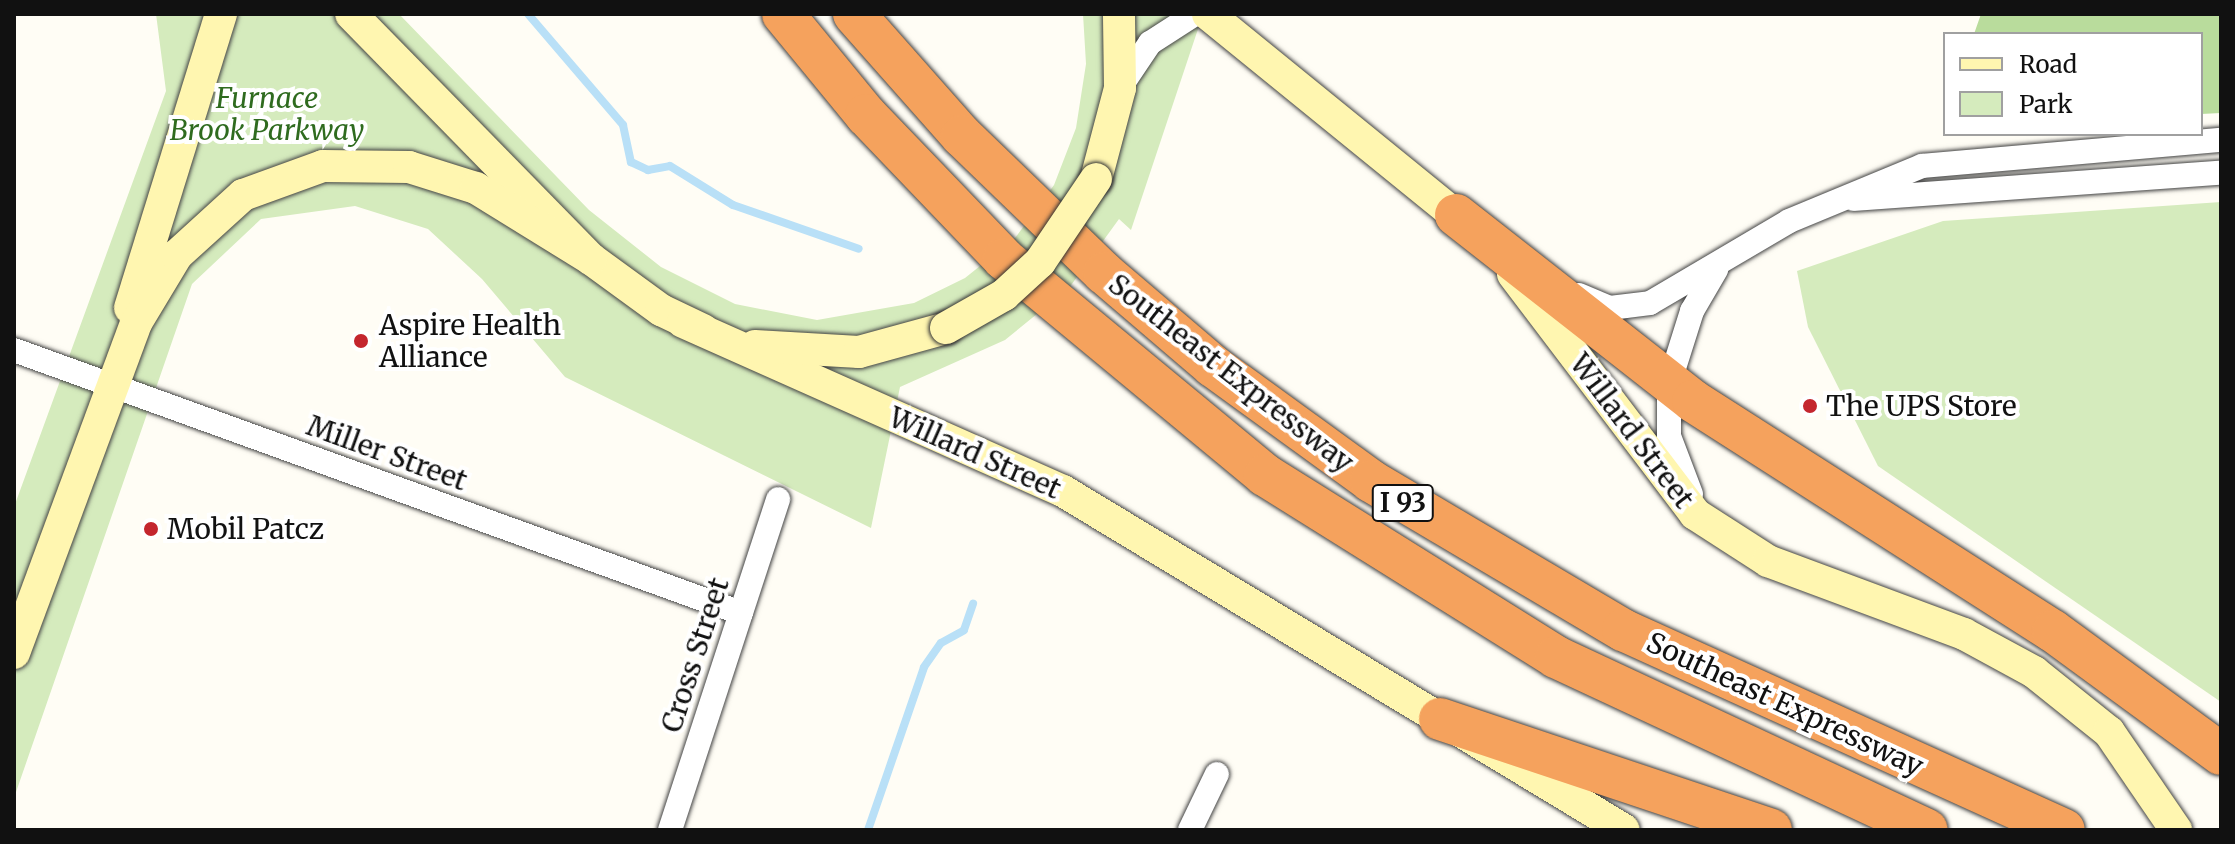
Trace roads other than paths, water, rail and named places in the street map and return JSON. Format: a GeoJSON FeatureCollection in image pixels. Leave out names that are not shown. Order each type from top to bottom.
{"type":"FeatureCollection","features":[{"type":"Feature","properties":{"kind":"highway","name":"I 93"},"geometry":{"type":"LineString","coordinates":[[754,14],[849,130],[980,266],[1097,372],[1251,493],[1545,677],[1870,830]]}},
{"type":"Feature","properties":{"kind":"highway","name":"I 93"},"geometry":{"type":"LineString","coordinates":[[783,14],[866,115],[1004,259],[1265,475],[1556,657],[1927,830]]}},
{"type":"Feature","properties":{"kind":"highway","name":"I 93"},"geometry":{"type":"LineString","coordinates":[[825,14],[946,152],[1089,290],[1199,384],[1358,500],[1635,661],[2006,830]]}},
{"type":"Feature","properties":{"kind":"highway","name":"Southeast Expressway"},"geometry":{"type":"LineString","coordinates":[[854,14],[962,136],[1094,264],[1213,366],[1371,481],[1634,635],[2064,830]]}},
{"type":"Feature","properties":{"kind":"highway"},"geometry":{"type":"LineString","coordinates":[[1456,215],[1669,384],[2032,618],[2221,754]]}},
{"type":"Feature","properties":{"kind":"highway"},"geometry":{"type":"LineString","coordinates":[[1440,719],[1771,830]]}},
{"type":"Feature","properties":{"kind":"main road"},"geometry":{"type":"LineString","coordinates":[[14,653],[110,385],[221,14]]}},
{"type":"Feature","properties":{"kind":"main road"},"geometry":{"type":"LineString","coordinates":[[351,14],[591,259]]}},
{"type":"Feature","properties":{"kind":"main road"},"geometry":{"type":"LineString","coordinates":[[110,385],[177,255],[243,195],[302,171],[368,163],[454,178],[591,259],[683,322],[747,344],[815,355],[882,349],[946,328],[1032,271],[1096,179],[1120,88],[1119,14]]}},
{"type":"Feature","properties":{"kind":"main road","name":"Willard Street"},"geometry":{"type":"LineString","coordinates":[[1208,14],[1456,215],[1509,268],[1664,480],[1711,527],[1768,561],[1964,634],[2034,672],[2109,732],[2176,830]]}},
{"type":"Feature","properties":{"kind":"main road","name":"Willard Street"},"geometry":{"type":"LineString","coordinates":[[683,322],[1063,491],[1624,830]]}},
{"type":"Feature","properties":{"kind":"street"},"geometry":{"type":"LineString","coordinates":[[1120,88],[1150,43],[1195,14]]}},
{"type":"Feature","properties":{"kind":"street"},"geometry":{"type":"LineString","coordinates":[[1456,215],[1610,308],[1650,303],[1832,203],[1943,161],[2221,140]]}},
{"type":"Feature","properties":{"kind":"street"},"geometry":{"type":"LineString","coordinates":[[1832,203],[2221,173]]}},
{"type":"Feature","properties":{"kind":"street"},"geometry":{"type":"LineString","coordinates":[[1711,527],[1674,454],[1669,384],[1692,311],[1720,265]]}},
{"type":"Feature","properties":{"kind":"street","name":"Miller Street"},"geometry":{"type":"LineString","coordinates":[[14,350],[741,613]]}},
{"type":"Feature","properties":{"kind":"street","name":"Cross Street"},"geometry":{"type":"LineString","coordinates":[[670,830],[778,499]]}},
{"type":"Feature","properties":{"kind":"street"},"geometry":{"type":"LineString","coordinates":[[1190,830],[1217,774]]}},
{"type":"Feature","properties":{"kind":"waterway"},"geometry":{"type":"LineString","coordinates":[[528,14],[623,125],[631,162],[648,170],[670,166],[733,205],[859,249]]}},
{"type":"Feature","properties":{"kind":"waterway"},"geometry":{"type":"LineString","coordinates":[[868,830],[924,667],[941,643],[964,630],[973,604]]}},
{"type":"Feature","properties":{"kind":"place","name":"Aspire Health Alliance"},"geometry":{"type":"Point","coordinates":[361,341]}},
{"type":"Feature","properties":{"kind":"place","name":"The UPS Store"},"geometry":{"type":"Point","coordinates":[1810,406]}},
{"type":"Feature","properties":{"kind":"place","name":"Mobil Patcz"},"geometry":{"type":"Point","coordinates":[151,529]}},
{"type":"Feature","properties":{"kind":"park label","name":"Furnace Brook Parkway"},"geometry":{"type":"Point","coordinates":[267,114]}}]}
